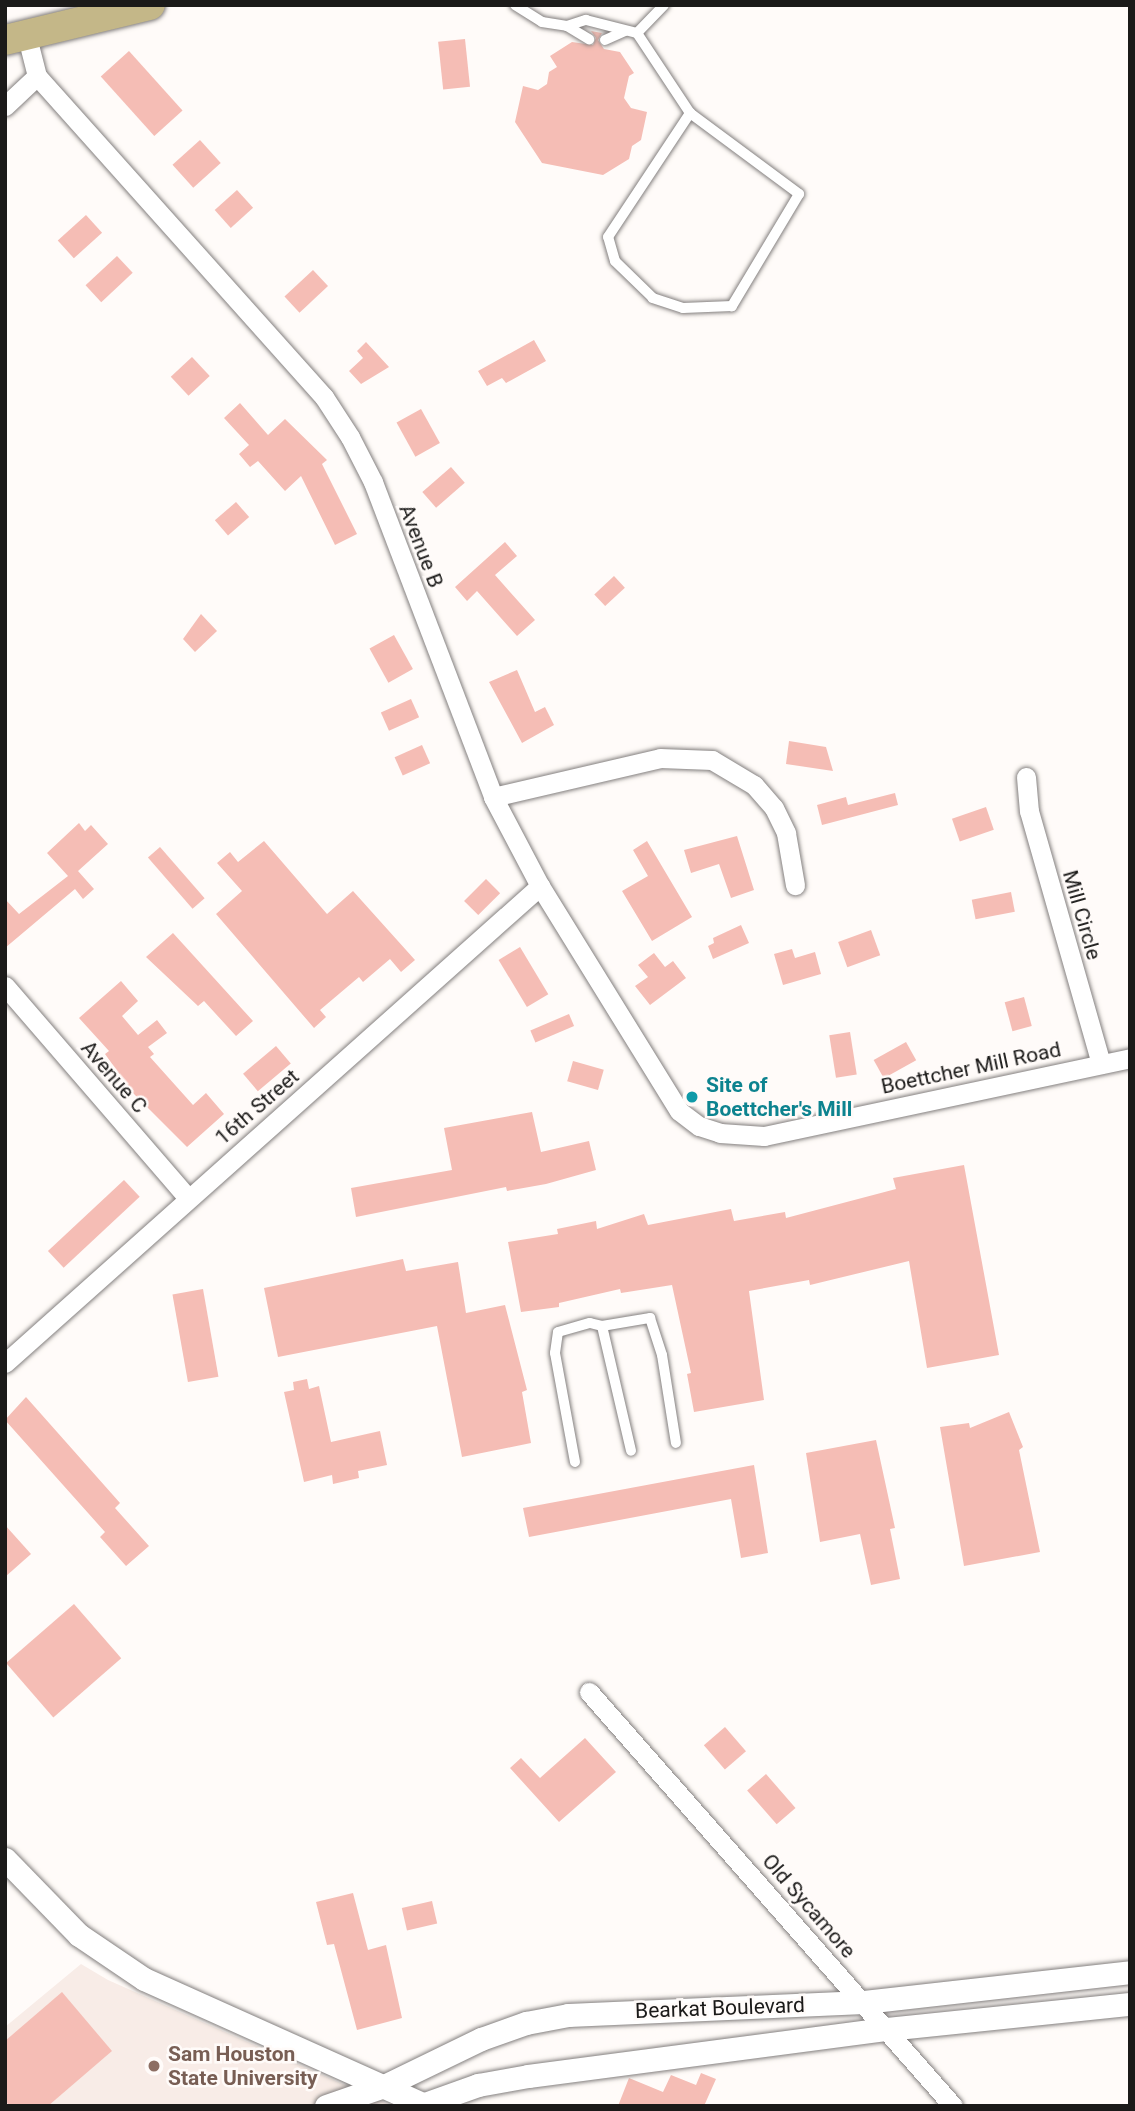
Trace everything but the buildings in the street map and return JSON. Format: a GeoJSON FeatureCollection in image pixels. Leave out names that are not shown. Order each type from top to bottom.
{"type":"FeatureCollection","features":[{"type":"Feature","properties":{"kind":"main road"},"geometry":{"type":"LineString","coordinates":[[16,37],[150,5]]}},
{"type":"Feature","properties":{"kind":"street","name":"Avenue B"},"geometry":{"type":"LineString","coordinates":[[16,37],[37,76],[324,397],[350,436],[373,482],[493,797],[540,886],[662,1086],[679,1111],[699,1126]]}},
{"type":"Feature","properties":{"kind":"street"},"geometry":{"type":"LineString","coordinates":[[5,106],[37,76]]}},
{"type":"Feature","properties":{"kind":"street"},"geometry":{"type":"LineString","coordinates":[[493,797],[660,758],[712,761],[754,785],[774,808],[786,833],[795,885]]}},
{"type":"Feature","properties":{"kind":"street","name":"Mill Circle"},"geometry":{"type":"LineString","coordinates":[[1026,777],[1029,811],[1101,1064]]}},
{"type":"Feature","properties":{"kind":"street","name":"16th Street"},"geometry":{"type":"LineString","coordinates":[[5,1363],[540,886]]}},
{"type":"Feature","properties":{"kind":"street","name":"Avenue C"},"geometry":{"type":"LineString","coordinates":[[5,985],[188,1198]]}},
{"type":"Feature","properties":{"kind":"street","name":"Boettcher Mill Road"},"geometry":{"type":"LineString","coordinates":[[699,1126],[739,1136],[764,1136],[1130,1058]]}},
{"type":"Feature","properties":{"kind":"street","name":"Old Sycamore"},"geometry":{"type":"LineString","coordinates":[[589,1692],[953,2106]]}},
{"type":"Feature","properties":{"kind":"street"},"geometry":{"type":"LineString","coordinates":[[5,1859],[69,1926],[121,1965],[423,2105]]}},
{"type":"Feature","properties":{"kind":"street","name":"Bearkat Boulevard"},"geometry":{"type":"LineString","coordinates":[[326,2106],[384,2086],[481,2039],[526,2023],[568,2015],[864,2003],[1130,1972]]}},
{"type":"Feature","properties":{"kind":"street","name":"Bearkat Boulevard"},"geometry":{"type":"LineString","coordinates":[[423,2105],[478,2085],[528,2076],[887,2029],[1130,2004]]}},
{"type":"Feature","properties":{"kind":"lane"},"geometry":{"type":"LineString","coordinates":[[515,5],[542,23],[567,26],[586,20],[637,33],[690,113],[799,194],[732,306],[683,308],[653,298],[615,261],[608,237],[690,113]]}},
{"type":"Feature","properties":{"kind":"lane"},"geometry":{"type":"LineString","coordinates":[[637,33],[664,5]]}},
{"type":"Feature","properties":{"kind":"lane"},"geometry":{"type":"LineString","coordinates":[[567,26],[589,40]]}},
{"type":"Feature","properties":{"kind":"lane"},"geometry":{"type":"LineString","coordinates":[[606,40],[625,31]]}},
{"type":"Feature","properties":{"kind":"lane"},"geometry":{"type":"LineString","coordinates":[[575,1462],[555,1353],[558,1332],[590,1323],[602,1326],[650,1318],[662,1355],[676,1443]]}},
{"type":"Feature","properties":{"kind":"lane"},"geometry":{"type":"LineString","coordinates":[[602,1326],[631,1451]]}},
{"type":"Feature","properties":{"kind":"shaded area","name":"Sam Houston State University"},"geometry":{"type":"Polygon","coordinates":[[[81,1964],[108,1980],[392,2106],[5,2106],[5,2027],[81,1964]]]}},
{"type":"Feature","properties":{"kind":"place","name":"Site of Boettcher's Mill"},"geometry":{"type":"Point","coordinates":[692,1097]}},
{"type":"Feature","properties":{"kind":"place","name":"Sam Houston State University"},"geometry":{"type":"Point","coordinates":[154,2066]}}]}
